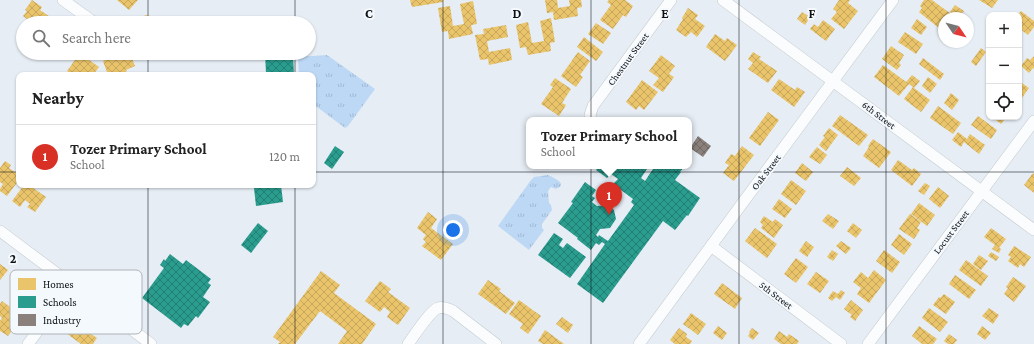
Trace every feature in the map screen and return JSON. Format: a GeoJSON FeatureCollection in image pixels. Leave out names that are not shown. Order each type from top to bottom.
{"type":"FeatureCollection","features":[{"type":"Feature","properties":{"kind":"street"},"geometry":{"type":"LineString","coordinates":[[63,0],[85,16]]}},
{"type":"Feature","properties":{"kind":"street","name":"Chestnut Street"},"geometry":{"type":"LineString","coordinates":[[590,117],[593,106],[671,0]]}},
{"type":"Feature","properties":{"kind":"street","name":"6th Street"},"geometry":{"type":"LineString","coordinates":[[724,0],[1034,230]]}},
{"type":"Feature","properties":{"kind":"street","name":"Oak Street"},"geometry":{"type":"LineString","coordinates":[[639,344],[893,0]]}},
{"type":"Feature","properties":{"kind":"street","name":"Locust Street"},"geometry":{"type":"LineString","coordinates":[[868,344],[1034,120]]}},
{"type":"Feature","properties":{"kind":"street"},"geometry":{"type":"LineString","coordinates":[[0,232],[52,270]]}},
{"type":"Feature","properties":{"kind":"street","name":"5th Street"},"geometry":{"type":"LineString","coordinates":[[712,246],[842,344]]}},
{"type":"Feature","properties":{"kind":"street"},"geometry":{"type":"LineString","coordinates":[[408,344],[430,315],[438,308],[445,307],[453,311],[496,344]]}},
{"type":"Feature","properties":{"kind":"street"},"geometry":{"type":"LineString","coordinates":[[28,344],[35,334]]}},
{"type":"Feature","properties":{"kind":"street"},"geometry":{"type":"LineString","coordinates":[[138,334],[151,344]]}},
{"type":"Feature","properties":{"kind":"green space"},"geometry":{"type":"Polygon","coordinates":[[[327,55],[375,89],[345,128],[316,106],[316,72],[299,72],[298,60],[316,60],[316,56],[327,55]]]}},
{"type":"Feature","properties":{"kind":"green space"},"geometry":{"type":"Polygon","coordinates":[[[548,175],[559,181],[561,185],[556,189],[551,187],[548,191],[549,203],[552,210],[542,224],[542,228],[544,230],[529,250],[498,226],[531,180],[534,177],[548,175]]]}},
{"type":"Feature","properties":{"kind":"building: Homes"},"geometry":{"type":"Polygon","coordinates":[[[32,0],[42,7],[40,10],[49,16],[23,16],[27,11],[25,10],[32,0]]]}},
{"type":"Feature","properties":{"kind":"building: Homes"},"geometry":{"type":"Polygon","coordinates":[[[117,0],[138,0],[129,10],[117,0]]]}},
{"type":"Feature","properties":{"kind":"building: Homes"},"geometry":{"type":"Polygon","coordinates":[[[410,0],[443,0],[443,2],[412,7],[410,0]]]}},
{"type":"Feature","properties":{"kind":"building: Homes"},"geometry":{"type":"Polygon","coordinates":[[[545,0],[557,0],[558,8],[570,6],[569,0],[581,0],[582,7],[577,8],[578,16],[554,20],[553,12],[547,13],[545,0]]]}},
{"type":"Feature","properties":{"kind":"building: Homes"},"geometry":{"type":"Polygon","coordinates":[[[609,0],[625,0],[633,6],[626,17],[623,15],[613,29],[600,20],[611,5],[607,2],[609,0]]]}},
{"type":"Feature","properties":{"kind":"building: Homes"},"geometry":{"type":"Polygon","coordinates":[[[839,0],[850,0],[848,3],[858,11],[844,29],[831,19],[837,12],[833,9],[839,0]]]}},
{"type":"Feature","properties":{"kind":"building: Homes"},"geometry":{"type":"Polygon","coordinates":[[[924,0],[932,0],[948,12],[938,12],[938,27],[919,12],[922,8],[920,6],[924,0]]]}},
{"type":"Feature","properties":{"kind":"building: Homes"},"geometry":{"type":"Polygon","coordinates":[[[979,0],[998,0],[992,8],[979,0]]]}},
{"type":"Feature","properties":{"kind":"building: Homes"},"geometry":{"type":"Polygon","coordinates":[[[473,1],[477,24],[471,25],[473,34],[449,39],[448,31],[442,32],[438,8],[450,6],[453,26],[464,24],[460,4],[473,1]]]}},
{"type":"Feature","properties":{"kind":"building: Homes"},"geometry":{"type":"Polygon","coordinates":[[[955,5],[964,11],[963,12],[950,12],[955,5]]]}},
{"type":"Feature","properties":{"kind":"building: Homes"},"geometry":{"type":"Polygon","coordinates":[[[688,8],[698,15],[695,19],[705,26],[697,37],[691,32],[686,37],[676,30],[688,8]]]}},
{"type":"Feature","properties":{"kind":"building: Homes"},"geometry":{"type":"Polygon","coordinates":[[[1021,11],[1034,21],[1034,27],[1028,35],[1022,30],[1022,12],[1020,12],[1021,11]]]}},
{"type":"Feature","properties":{"kind":"building: Homes"},"geometry":{"type":"Polygon","coordinates":[[[802,12],[810,17],[805,25],[797,19],[802,12]]]}},
{"type":"Feature","properties":{"kind":"building: Homes"},"geometry":{"type":"Polygon","coordinates":[[[551,18],[555,42],[550,43],[551,51],[528,55],[526,47],[520,48],[516,25],[528,22],[532,43],[544,41],[540,21],[551,18]]]}},
{"type":"Feature","properties":{"kind":"building: Homes"},"geometry":{"type":"Polygon","coordinates":[[[917,19],[927,27],[921,35],[911,28],[917,19]]]}},
{"type":"Feature","properties":{"kind":"building: Homes"},"geometry":{"type":"Polygon","coordinates":[[[823,20],[835,29],[826,41],[810,29],[814,24],[818,27],[823,20]]]}},
{"type":"Feature","properties":{"kind":"building: Homes"},"geometry":{"type":"Polygon","coordinates":[[[596,23],[611,33],[603,44],[588,34],[596,23]]]}},
{"type":"Feature","properties":{"kind":"building: Homes"},"geometry":{"type":"Polygon","coordinates":[[[506,25],[508,37],[487,41],[489,52],[510,48],[512,60],[489,65],[488,59],[480,60],[475,35],[484,34],[483,29],[506,25]]]}},
{"type":"Feature","properties":{"kind":"building: Homes"},"geometry":{"type":"Polygon","coordinates":[[[905,32],[923,44],[916,54],[898,42],[905,32]]]}},
{"type":"Feature","properties":{"kind":"building: Homes"},"geometry":{"type":"Polygon","coordinates":[[[715,34],[725,41],[727,38],[737,45],[725,61],[706,47],[715,34]]]}},
{"type":"Feature","properties":{"kind":"building: Homes"},"geometry":{"type":"Polygon","coordinates":[[[584,37],[603,52],[596,61],[577,47],[584,37]]]}},
{"type":"Feature","properties":{"kind":"building: Homes"},"geometry":{"type":"Polygon","coordinates":[[[891,46],[904,55],[899,63],[901,65],[897,70],[882,59],[891,46]]]}},
{"type":"Feature","properties":{"kind":"building: Homes"},"geometry":{"type":"Polygon","coordinates":[[[981,48],[986,52],[976,66],[971,62],[981,48]]]}},
{"type":"Feature","properties":{"kind":"building: Homes"},"geometry":{"type":"Polygon","coordinates":[[[578,52],[590,61],[580,75],[583,77],[576,87],[561,76],[578,52]]]}},
{"type":"Feature","properties":{"kind":"building: Homes"},"geometry":{"type":"Polygon","coordinates":[[[753,52],[761,57],[759,59],[777,71],[768,83],[748,69],[753,63],[748,59],[753,52]]]}},
{"type":"Feature","properties":{"kind":"building: Homes"},"geometry":{"type":"Polygon","coordinates":[[[661,55],[675,66],[669,74],[674,77],[663,92],[653,85],[659,78],[649,71],[661,55]]]}},
{"type":"Feature","properties":{"kind":"building: Homes"},"geometry":{"type":"Polygon","coordinates":[[[1034,56],[1034,69],[1033,68],[1029,73],[1022,67],[1022,65],[1027,58],[1030,60],[1034,56]]]}},
{"type":"Feature","properties":{"kind":"building: Homes"},"geometry":{"type":"Polygon","coordinates":[[[923,58],[944,74],[940,80],[919,64],[923,58]]]}},
{"type":"Feature","properties":{"kind":"building: Homes"},"geometry":{"type":"Polygon","coordinates":[[[75,60],[89,60],[99,67],[95,72],[67,71],[75,60]]]}},
{"type":"Feature","properties":{"kind":"building: Homes"},"geometry":{"type":"Polygon","coordinates":[[[133,60],[135,66],[126,70],[127,72],[107,72],[103,61],[133,60]]]}},
{"type":"Feature","properties":{"kind":"building: Homes"},"geometry":{"type":"Polygon","coordinates":[[[883,65],[909,84],[899,96],[874,77],[883,65]]]}},
{"type":"Feature","properties":{"kind":"building: Homes"},"geometry":{"type":"Polygon","coordinates":[[[912,75],[920,81],[914,88],[930,100],[921,112],[904,99],[913,87],[906,82],[912,75]]]}},
{"type":"Feature","properties":{"kind":"building: Homes"},"geometry":{"type":"Polygon","coordinates":[[[928,77],[937,84],[930,93],[922,86],[928,77]]]}},
{"type":"Feature","properties":{"kind":"building: Homes"},"geometry":{"type":"Polygon","coordinates":[[[555,78],[571,89],[562,103],[566,105],[559,116],[541,104],[553,87],[550,85],[555,78]]]}},
{"type":"Feature","properties":{"kind":"building: Homes"},"geometry":{"type":"Polygon","coordinates":[[[779,79],[795,90],[797,87],[805,92],[794,107],[771,90],[779,79]]]}},
{"type":"Feature","properties":{"kind":"building: Homes"},"geometry":{"type":"Polygon","coordinates":[[[642,80],[658,92],[644,110],[639,106],[636,110],[626,102],[642,80]]]}},
{"type":"Feature","properties":{"kind":"building: Homes"},"geometry":{"type":"Polygon","coordinates":[[[1022,83],[1029,88],[1022,98],[1022,83]]]}},
{"type":"Feature","properties":{"kind":"building: Homes"},"geometry":{"type":"Polygon","coordinates":[[[951,93],[959,100],[952,110],[944,103],[951,93]]]}},
{"type":"Feature","properties":{"kind":"building: Homes"},"geometry":{"type":"Polygon","coordinates":[[[938,106],[961,123],[953,134],[930,118],[938,106]]]}},
{"type":"Feature","properties":{"kind":"building: Homes"},"geometry":{"type":"Polygon","coordinates":[[[768,112],[779,120],[760,146],[749,138],[768,112]]]}},
{"type":"Feature","properties":{"kind":"building: Homes"},"geometry":{"type":"Polygon","coordinates":[[[840,115],[868,135],[859,146],[832,126],[840,115]]]}},
{"type":"Feature","properties":{"kind":"building: Homes"},"geometry":{"type":"Polygon","coordinates":[[[978,116],[997,130],[991,139],[971,125],[978,116]]]}},
{"type":"Feature","properties":{"kind":"building: Homes"},"geometry":{"type":"Polygon","coordinates":[[[996,120],[1004,120],[1001,124],[996,120]]]}},
{"type":"Feature","properties":{"kind":"building: Homes"},"geometry":{"type":"Polygon","coordinates":[[[829,128],[838,135],[826,151],[819,145],[829,128]]]}},
{"type":"Feature","properties":{"kind":"building: Homes"},"geometry":{"type":"Polygon","coordinates":[[[958,132],[967,139],[970,134],[985,145],[979,154],[964,142],[961,147],[952,140],[958,132]]]}},
{"type":"Feature","properties":{"kind":"building: Homes"},"geometry":{"type":"Polygon","coordinates":[[[873,139],[891,152],[879,168],[863,156],[873,139]]]}},
{"type":"Feature","properties":{"kind":"building: Homes"},"geometry":{"type":"Polygon","coordinates":[[[742,146],[754,155],[734,181],[723,173],[729,165],[725,163],[731,154],[735,156],[742,146]]]}},
{"type":"Feature","properties":{"kind":"building: Homes"},"geometry":{"type":"Polygon","coordinates":[[[817,147],[827,155],[820,164],[809,157],[817,147]]]}},
{"type":"Feature","properties":{"kind":"building: Homes"},"geometry":{"type":"Polygon","coordinates":[[[898,160],[912,170],[914,168],[921,174],[912,186],[891,170],[898,160]]]}},
{"type":"Feature","properties":{"kind":"building: Homes"},"geometry":{"type":"Polygon","coordinates":[[[5,161],[11,165],[9,168],[16,173],[16,184],[7,196],[0,191],[3,184],[0,182],[0,168],[5,161]]]}},
{"type":"Feature","properties":{"kind":"building: Homes"},"geometry":{"type":"Polygon","coordinates":[[[802,163],[813,172],[806,181],[795,173],[802,163]]]}},
{"type":"Feature","properties":{"kind":"building: Homes"},"geometry":{"type":"Polygon","coordinates":[[[847,167],[861,178],[854,186],[840,176],[847,167]]]}},
{"type":"Feature","properties":{"kind":"building: Homes"},"geometry":{"type":"Polygon","coordinates":[[[1033,173],[1034,174],[1034,193],[1024,185],[1033,173]]]}},
{"type":"Feature","properties":{"kind":"building: Homes"},"geometry":{"type":"Polygon","coordinates":[[[791,180],[806,191],[796,205],[781,194],[791,180]]]}},
{"type":"Feature","properties":{"kind":"building: Homes"},"geometry":{"type":"Polygon","coordinates":[[[925,183],[930,186],[924,195],[918,191],[925,183]]]}},
{"type":"Feature","properties":{"kind":"building: Homes"},"geometry":{"type":"Polygon","coordinates":[[[938,187],[949,196],[940,208],[929,199],[938,187]]]}},
{"type":"Feature","properties":{"kind":"building: Homes"},"geometry":{"type":"Polygon","coordinates":[[[22,188],[33,188],[46,197],[35,212],[27,207],[30,204],[25,200],[20,207],[12,201],[22,188]]]}},
{"type":"Feature","properties":{"kind":"building: Homes"},"geometry":{"type":"Polygon","coordinates":[[[779,199],[792,209],[785,218],[772,209],[779,199]]]}},
{"type":"Feature","properties":{"kind":"building: Homes"},"geometry":{"type":"Polygon","coordinates":[[[919,203],[935,215],[927,226],[911,214],[919,203]]]}},
{"type":"Feature","properties":{"kind":"building: Homes"},"geometry":{"type":"Polygon","coordinates":[[[428,212],[437,219],[431,228],[453,244],[441,260],[422,246],[426,242],[423,239],[426,235],[417,228],[428,212]]]}},
{"type":"Feature","properties":{"kind":"building: Homes"},"geometry":{"type":"Polygon","coordinates":[[[828,214],[839,221],[833,229],[822,221],[828,214]]]}},
{"type":"Feature","properties":{"kind":"building: Homes"},"geometry":{"type":"Polygon","coordinates":[[[910,214],[921,222],[917,228],[920,230],[914,239],[899,229],[910,214]]]}},
{"type":"Feature","properties":{"kind":"building: Homes"},"geometry":{"type":"Polygon","coordinates":[[[764,216],[773,222],[775,219],[783,225],[774,238],[761,228],[763,225],[760,222],[764,216]]]}},
{"type":"Feature","properties":{"kind":"building: Homes"},"geometry":{"type":"Polygon","coordinates":[[[853,223],[862,230],[856,238],[847,231],[853,223]]]}},
{"type":"Feature","properties":{"kind":"building: Homes"},"geometry":{"type":"Polygon","coordinates":[[[755,228],[777,244],[767,258],[745,241],[755,228]]]}},
{"type":"Feature","properties":{"kind":"building: Homes"},"geometry":{"type":"Polygon","coordinates":[[[991,228],[1006,239],[999,248],[1001,249],[999,253],[992,249],[995,245],[984,237],[991,228]]]}},
{"type":"Feature","properties":{"kind":"building: Homes"},"geometry":{"type":"Polygon","coordinates":[[[899,234],[912,244],[904,255],[891,245],[899,234]]]}},
{"type":"Feature","properties":{"kind":"building: Homes"},"geometry":{"type":"Polygon","coordinates":[[[806,241],[814,247],[807,257],[799,251],[806,241]]]}},
{"type":"Feature","properties":{"kind":"building: Homes"},"geometry":{"type":"Polygon","coordinates":[[[841,241],[851,248],[846,254],[836,246],[841,241]]]}},
{"type":"Feature","properties":{"kind":"building: Homes"},"geometry":{"type":"Polygon","coordinates":[[[1014,246],[1031,257],[1024,267],[1020,264],[1018,268],[1008,261],[1011,257],[1008,255],[1014,246]]]}},
{"type":"Feature","properties":{"kind":"building: Homes"},"geometry":{"type":"Polygon","coordinates":[[[832,250],[838,254],[833,261],[827,257],[832,250]]]}},
{"type":"Feature","properties":{"kind":"building: Homes"},"geometry":{"type":"Polygon","coordinates":[[[884,250],[900,262],[892,273],[876,261],[884,250]]]}},
{"type":"Feature","properties":{"kind":"building: Homes"},"geometry":{"type":"Polygon","coordinates":[[[991,252],[999,257],[996,261],[988,256],[991,252]]]}},
{"type":"Feature","properties":{"kind":"building: Homes"},"geometry":{"type":"Polygon","coordinates":[[[979,255],[988,261],[981,270],[973,264],[979,255]]]}},
{"type":"Feature","properties":{"kind":"building: Homes"},"geometry":{"type":"Polygon","coordinates":[[[796,258],[808,267],[796,283],[784,274],[796,258]]]}},
{"type":"Feature","properties":{"kind":"building: Homes"},"geometry":{"type":"Polygon","coordinates":[[[966,260],[988,276],[981,286],[959,270],[966,260]]]}},
{"type":"Feature","properties":{"kind":"building: Homes"},"geometry":{"type":"Polygon","coordinates":[[[0,264],[8,270],[0,280],[0,264]]]}},
{"type":"Feature","properties":{"kind":"building: Homes"},"geometry":{"type":"Polygon","coordinates":[[[874,270],[886,280],[869,303],[857,294],[861,288],[853,282],[861,272],[868,278],[874,270]]]}},
{"type":"Feature","properties":{"kind":"building: Homes"},"geometry":{"type":"Polygon","coordinates":[[[321,271],[340,285],[334,293],[376,324],[362,344],[338,344],[347,331],[320,311],[295,344],[278,344],[280,342],[273,337],[321,271]]]}},
{"type":"Feature","properties":{"kind":"building: Homes"},"geometry":{"type":"Polygon","coordinates":[[[816,272],[829,281],[820,293],[807,284],[816,272]]]}},
{"type":"Feature","properties":{"kind":"building: Homes"},"geometry":{"type":"Polygon","coordinates":[[[955,275],[976,290],[969,299],[949,284],[955,275]]]}},
{"type":"Feature","properties":{"kind":"building: Homes"},"geometry":{"type":"Polygon","coordinates":[[[1013,277],[1026,286],[1014,302],[1004,294],[1008,288],[1006,287],[1013,277]]]}},
{"type":"Feature","properties":{"kind":"building: Homes"},"geometry":{"type":"Polygon","coordinates":[[[488,280],[501,289],[499,291],[515,303],[506,314],[478,294],[488,280]]]}},
{"type":"Feature","properties":{"kind":"building: Homes"},"geometry":{"type":"Polygon","coordinates":[[[380,281],[391,289],[388,292],[410,308],[398,325],[387,317],[390,312],[384,307],[380,312],[365,301],[380,281]]]}},
{"type":"Feature","properties":{"kind":"building: Homes"},"geometry":{"type":"Polygon","coordinates":[[[722,283],[742,298],[735,309],[714,294],[722,283]]]}},
{"type":"Feature","properties":{"kind":"building: Homes"},"geometry":{"type":"Polygon","coordinates":[[[841,290],[845,293],[840,300],[836,297],[832,301],[828,298],[833,291],[838,294],[841,290]]]}},
{"type":"Feature","properties":{"kind":"building: Homes"},"geometry":{"type":"Polygon","coordinates":[[[944,294],[955,302],[946,314],[933,305],[939,297],[940,298],[944,294]]]}},
{"type":"Feature","properties":{"kind":"building: Homes"},"geometry":{"type":"Polygon","coordinates":[[[519,300],[541,316],[528,334],[520,328],[523,324],[509,314],[519,300]]]}},
{"type":"Feature","properties":{"kind":"building: Homes"},"geometry":{"type":"Polygon","coordinates":[[[851,300],[863,310],[855,321],[850,317],[852,315],[844,309],[851,300]]]}},
{"type":"Feature","properties":{"kind":"building: Homes"},"geometry":{"type":"Polygon","coordinates":[[[2,301],[10,307],[10,333],[8,336],[0,331],[0,321],[2,318],[0,316],[0,304],[2,301]]]}},
{"type":"Feature","properties":{"kind":"building: Homes"},"geometry":{"type":"Polygon","coordinates":[[[929,308],[948,322],[940,332],[922,318],[929,308]]]}},
{"type":"Feature","properties":{"kind":"building: Homes"},"geometry":{"type":"Polygon","coordinates":[[[989,308],[999,315],[993,324],[982,316],[989,308]]]}},
{"type":"Feature","properties":{"kind":"building: Homes"},"geometry":{"type":"Polygon","coordinates":[[[691,313],[706,324],[698,335],[683,324],[691,313]]]}},
{"type":"Feature","properties":{"kind":"building: Homes"},"geometry":{"type":"Polygon","coordinates":[[[562,317],[573,325],[568,333],[556,324],[562,317]]]}},
{"type":"Feature","properties":{"kind":"building: Homes"},"geometry":{"type":"Polygon","coordinates":[[[718,326],[727,333],[722,340],[713,333],[718,326]]]}},
{"type":"Feature","properties":{"kind":"building: Homes"},"geometry":{"type":"Polygon","coordinates":[[[919,326],[937,339],[933,344],[922,344],[912,336],[919,326]]]}},
{"type":"Feature","properties":{"kind":"building: Homes"},"geometry":{"type":"Polygon","coordinates":[[[982,326],[991,333],[985,340],[977,334],[982,326]]]}},
{"type":"Feature","properties":{"kind":"building: Homes"},"geometry":{"type":"Polygon","coordinates":[[[679,328],[687,334],[686,337],[692,341],[690,344],[675,344],[670,340],[679,328]]]}},
{"type":"Feature","properties":{"kind":"building: Homes"},"geometry":{"type":"Polygon","coordinates":[[[752,328],[759,333],[753,340],[748,336],[752,328]]]}},
{"type":"Feature","properties":{"kind":"building: Homes"},"geometry":{"type":"Polygon","coordinates":[[[545,330],[564,344],[543,344],[538,341],[545,330]]]}},
{"type":"Feature","properties":{"kind":"building: Homes"},"geometry":{"type":"Polygon","coordinates":[[[779,331],[787,337],[789,334],[799,341],[797,344],[781,344],[774,339],[779,331]]]}},
{"type":"Feature","properties":{"kind":"building: Homes"},"geometry":{"type":"Polygon","coordinates":[[[67,334],[91,334],[97,338],[93,344],[81,344],[67,334]]]}},
{"type":"Feature","properties":{"kind":"building: Homes"},"geometry":{"type":"Polygon","coordinates":[[[949,334],[957,340],[954,344],[948,344],[944,341],[949,334]]]}},
{"type":"Feature","properties":{"kind":"building: Schools"},"geometry":{"type":"Polygon","coordinates":[[[265,60],[293,60],[294,72],[266,72],[265,60]]]}},
{"type":"Feature","properties":{"kind":"building: Schools"},"geometry":{"type":"Polygon","coordinates":[[[335,146],[344,152],[332,169],[324,163],[335,146]]]}},
{"type":"Feature","properties":{"kind":"building: Schools"},"geometry":{"type":"Polygon","coordinates":[[[647,169],[641,178],[645,181],[653,169],[682,169],[675,180],[700,198],[688,216],[687,215],[675,230],[663,221],[603,303],[577,284],[605,244],[602,242],[599,245],[596,243],[591,250],[558,223],[573,203],[571,202],[585,182],[596,190],[592,196],[595,198],[592,202],[597,206],[607,205],[614,210],[616,219],[610,228],[600,229],[596,235],[598,237],[599,235],[608,241],[634,205],[631,202],[633,199],[613,184],[618,179],[611,174],[607,178],[596,170],[647,169]]]}},
{"type":"Feature","properties":{"kind":"building: Schools"},"geometry":{"type":"Polygon","coordinates":[[[254,188],[281,188],[283,202],[256,206],[254,188]]]}},
{"type":"Feature","properties":{"kind":"building: Schools"},"geometry":{"type":"Polygon","coordinates":[[[258,223],[268,231],[251,253],[241,245],[258,223]]]}},
{"type":"Feature","properties":{"kind":"building: Schools"},"geometry":{"type":"Polygon","coordinates":[[[554,233],[563,239],[559,245],[563,248],[567,243],[586,257],[570,278],[538,255],[554,233]]]}},
{"type":"Feature","properties":{"kind":"building: Schools"},"geometry":{"type":"Polygon","coordinates":[[[170,254],[183,264],[186,260],[211,279],[208,283],[211,285],[203,297],[210,302],[198,318],[196,316],[188,326],[184,324],[181,328],[142,298],[164,268],[160,265],[170,254]]]}},
{"type":"Feature","properties":{"kind":"building: Industry"},"geometry":{"type":"Polygon","coordinates":[[[698,136],[711,146],[703,157],[692,149],[692,145],[698,136]]]}},
{"type":"Feature","properties":{"kind":"place","name":"Tozer Primary School"},"geometry":{"type":"Point","coordinates":[609,215]}}]}
